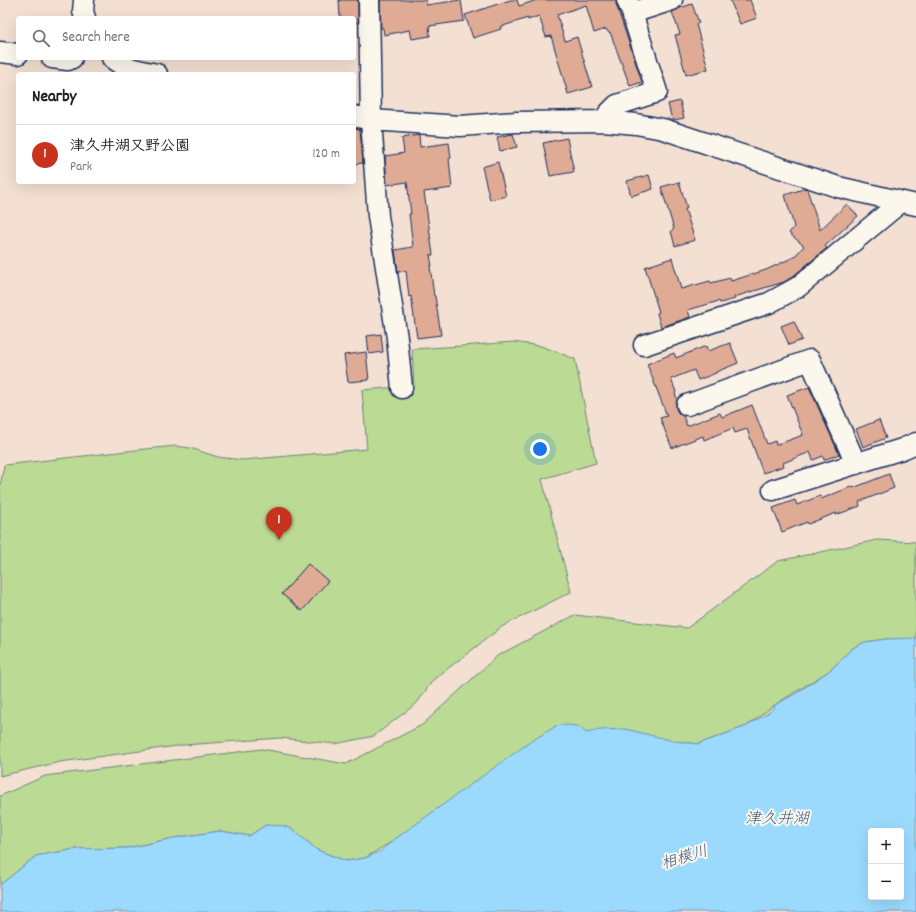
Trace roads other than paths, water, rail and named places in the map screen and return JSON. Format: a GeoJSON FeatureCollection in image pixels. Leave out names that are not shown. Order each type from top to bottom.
{"type":"FeatureCollection","features":[{"type":"Feature","properties":{"kind":"street"},"geometry":{"type":"LineString","coordinates":[[84,0],[85,16]]}},
{"type":"Feature","properties":{"kind":"street"},"geometry":{"type":"LineString","coordinates":[[369,0],[362,118],[397,338],[402,388]]}},
{"type":"Feature","properties":{"kind":"street"},"geometry":{"type":"LineString","coordinates":[[604,121],[608,114],[617,105],[657,92],[630,6],[672,0]]}},
{"type":"Feature","properties":{"kind":"street"},"geometry":{"type":"LineString","coordinates":[[0,52],[16,54]]}},
{"type":"Feature","properties":{"kind":"street"},"geometry":{"type":"LineString","coordinates":[[115,60],[122,65],[147,72]]}},
{"type":"Feature","properties":{"kind":"street"},"geometry":{"type":"LineString","coordinates":[[362,118],[460,126],[516,122],[604,121],[636,124],[663,129],[838,187],[908,203]]}},
{"type":"Feature","properties":{"kind":"street"},"geometry":{"type":"LineString","coordinates":[[644,345],[769,303],[798,287],[908,203]]}},
{"type":"Feature","properties":{"kind":"street"},"geometry":{"type":"LineString","coordinates":[[687,405],[810,360],[856,464]]}},
{"type":"Feature","properties":{"kind":"street"},"geometry":{"type":"LineString","coordinates":[[773,490],[902,449],[916,443]]}},
{"type":"Feature","properties":{"kind":"water","name":"津久井湖"},"geometry":{"type":"Polygon","coordinates":[[[916,638],[916,912],[0,912],[0,885],[36,856],[76,849],[128,848],[174,838],[220,831],[249,836],[266,825],[284,826],[292,829],[317,850],[346,861],[365,858],[381,851],[391,842],[530,742],[556,726],[577,726],[586,733],[600,730],[625,729],[674,741],[698,744],[747,726],[768,713],[775,707],[773,706],[795,694],[829,671],[851,649],[865,642],[886,639],[916,638]]]}},
{"type":"Feature","properties":{"kind":"place","name":"津久井湖又野公園"},"geometry":{"type":"Point","coordinates":[279,540]}},
{"type":"Feature","properties":{"kind":"water label","name":"相模川"},"geometry":{"type":"Point","coordinates":[684,856]}}]}
